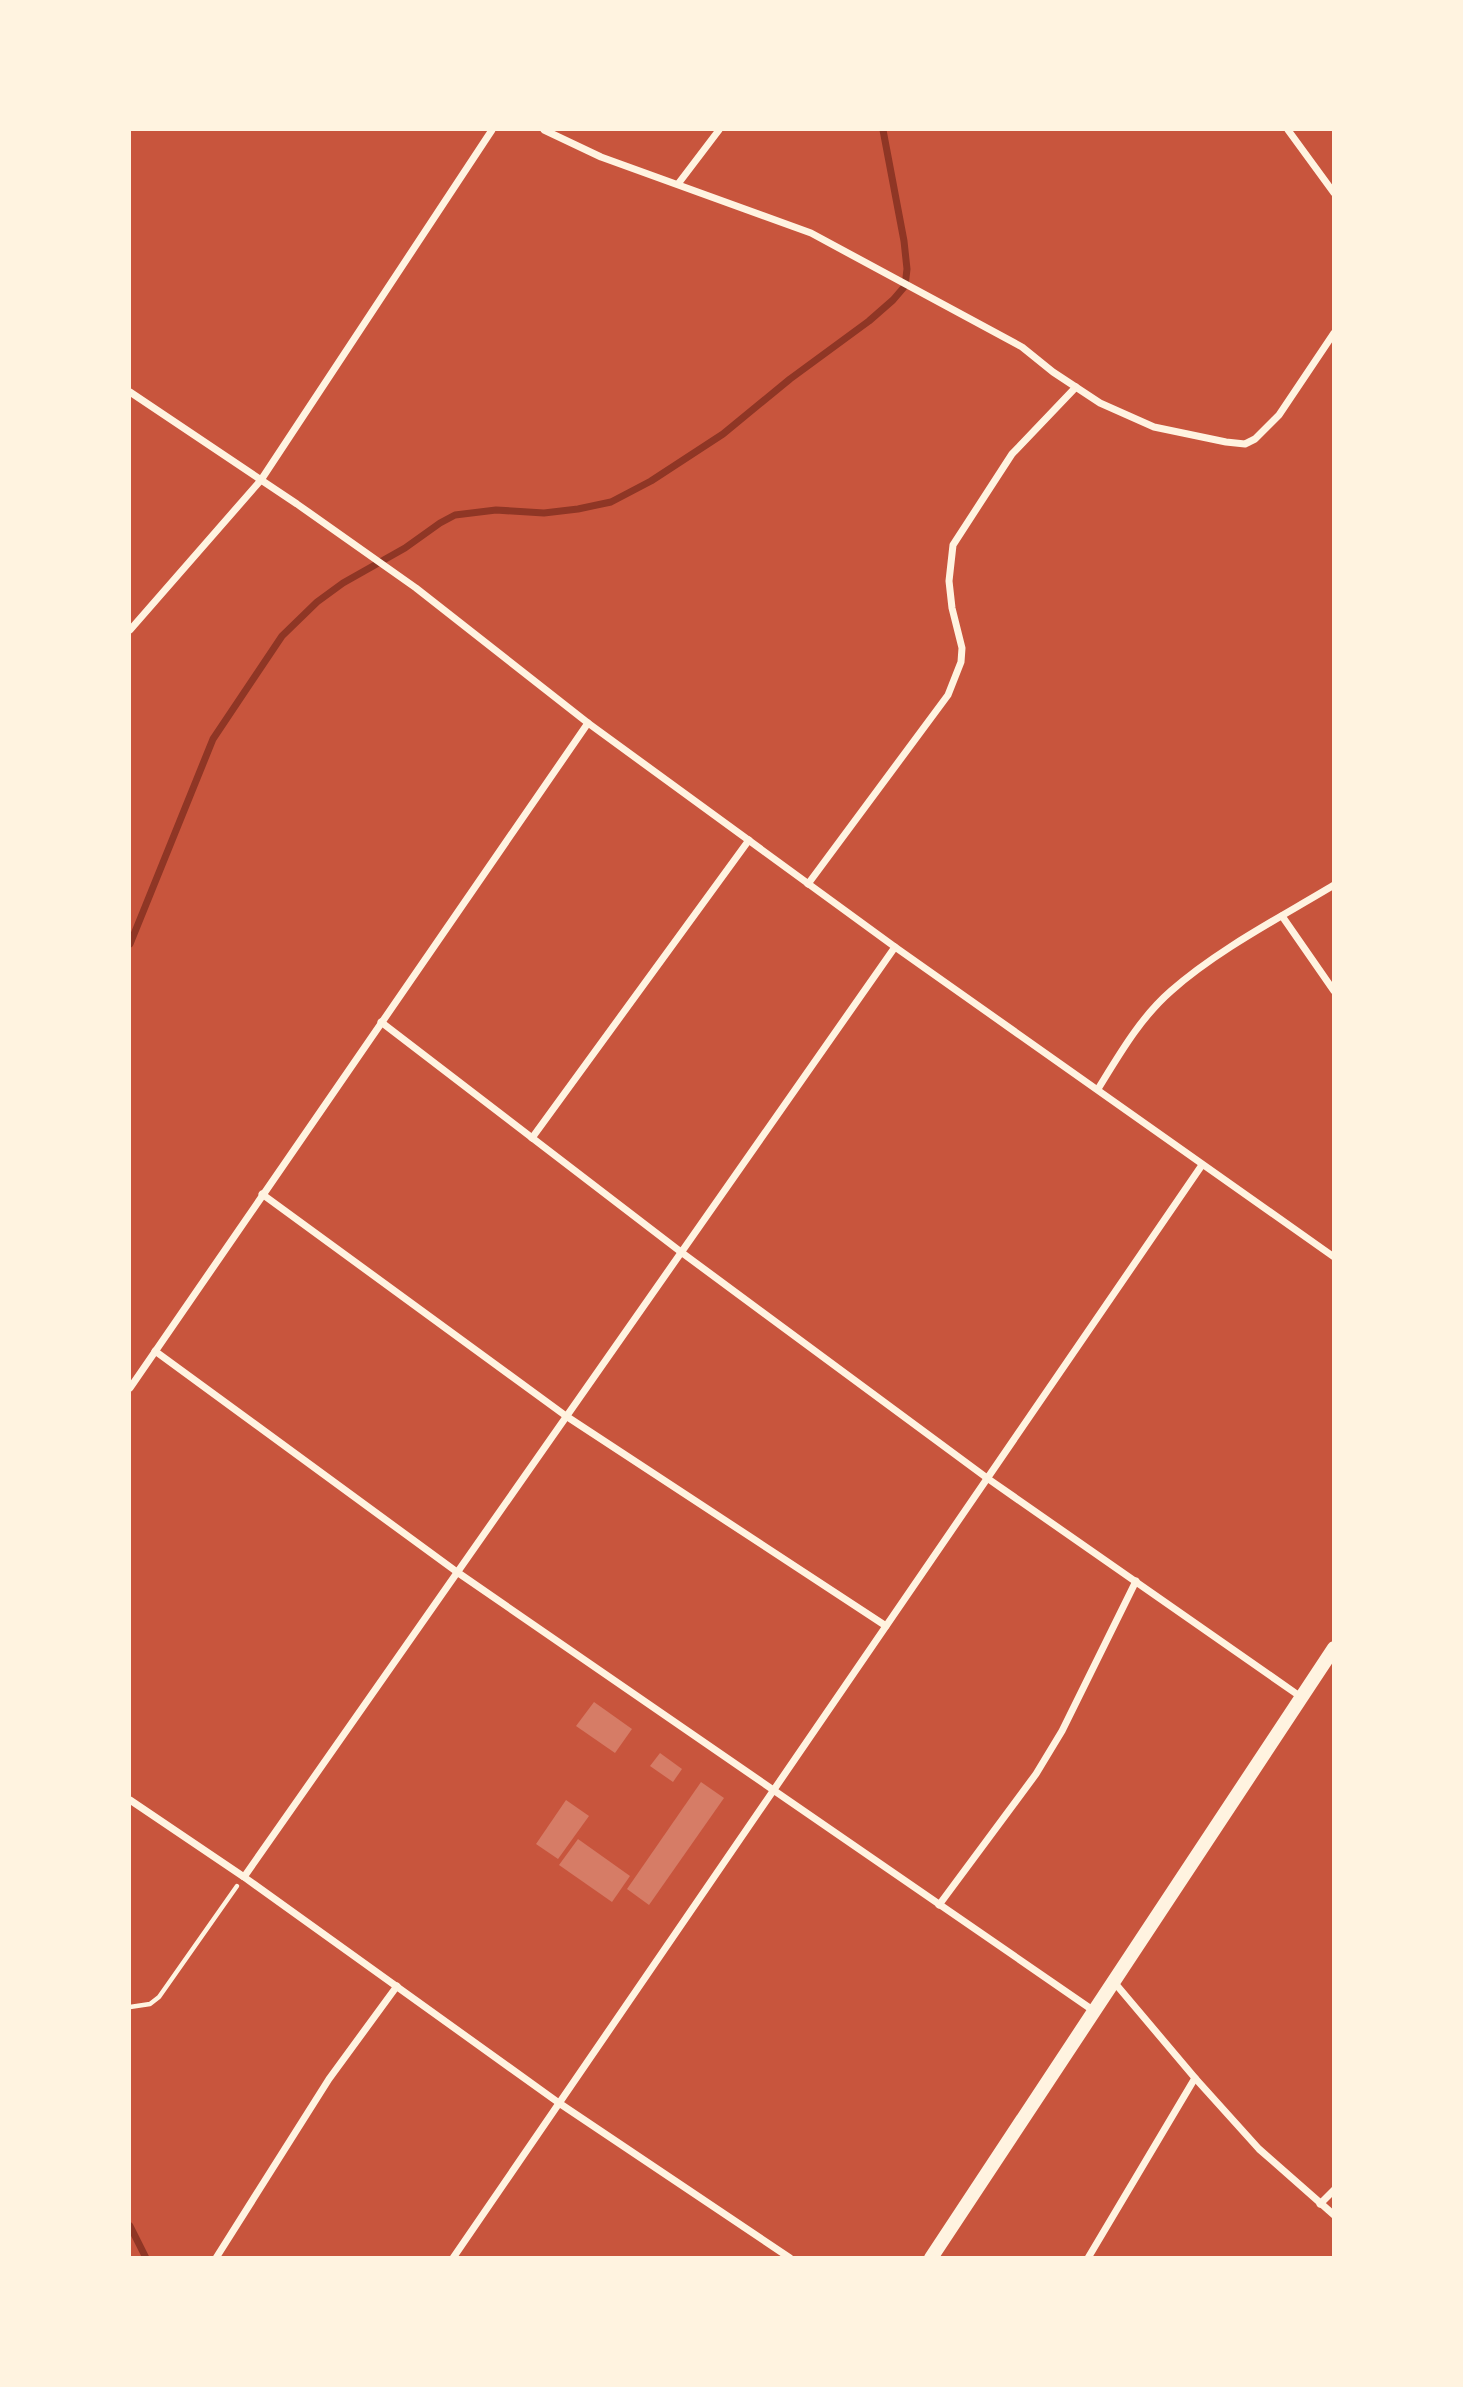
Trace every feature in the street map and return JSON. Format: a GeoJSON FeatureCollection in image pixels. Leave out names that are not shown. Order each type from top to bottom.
{"type":"FeatureCollection","features":[{"type":"Feature","properties":{"kind":"main road"},"geometry":{"type":"LineString","coordinates":[[931,2258],[1334,1648]]}},
{"type":"Feature","properties":{"kind":"street"},"geometry":{"type":"LineString","coordinates":[[130,630],[261,480],[492,130]]}},
{"type":"Feature","properties":{"kind":"street"},"geometry":{"type":"LineString","coordinates":[[544,130],[601,156],[811,233],[1011,341],[1100,403],[1154,427],[1226,442],[1245,444],[1255,439],[1273,422],[1334,333]]}},
{"type":"Feature","properties":{"kind":"street"},"geometry":{"type":"LineString","coordinates":[[678,184],[719,130]]}},
{"type":"Feature","properties":{"kind":"street"},"geometry":{"type":"LineString","coordinates":[[1288,130],[1334,193]]}},
{"type":"Feature","properties":{"kind":"street"},"geometry":{"type":"LineString","coordinates":[[808,884],[948,695],[961,662],[962,648],[949,582],[953,545],[1012,454],[1076,387]]}},
{"type":"Feature","properties":{"kind":"street"},"geometry":{"type":"LineString","coordinates":[[130,392],[416,588],[588,723],[808,884],[1334,1257]]}},
{"type":"Feature","properties":{"kind":"street"},"geometry":{"type":"LineString","coordinates":[[130,1388],[588,723]]}},
{"type":"Feature","properties":{"kind":"street"},"geometry":{"type":"LineString","coordinates":[[532,1138],[749,840]]}},
{"type":"Feature","properties":{"kind":"street"},"geometry":{"type":"LineString","coordinates":[[1098,1090],[1146,1017],[1172,990],[1225,951],[1334,885]]}},
{"type":"Feature","properties":{"kind":"street"},"geometry":{"type":"LineString","coordinates":[[1282,916],[1334,991]]}},
{"type":"Feature","properties":{"kind":"street"},"geometry":{"type":"LineString","coordinates":[[244,1877],[895,947]]}},
{"type":"Feature","properties":{"kind":"street"},"geometry":{"type":"LineString","coordinates":[[381,1022],[681,1252],[987,1478],[1301,1697]]}},
{"type":"Feature","properties":{"kind":"street"},"geometry":{"type":"LineString","coordinates":[[453,2258],[1202,1165]]}},
{"type":"Feature","properties":{"kind":"street"},"geometry":{"type":"LineString","coordinates":[[262,1194],[566,1416],[886,1626]]}},
{"type":"Feature","properties":{"kind":"street"},"geometry":{"type":"LineString","coordinates":[[155,1351],[457,1572],[1094,2011]]}},
{"type":"Feature","properties":{"kind":"street"},"geometry":{"type":"LineString","coordinates":[[939,1905],[1036,1774],[1062,1731],[1136,1581]]}},
{"type":"Feature","properties":{"kind":"street"},"geometry":{"type":"LineString","coordinates":[[130,1800],[244,1877],[559,2103],[790,2258]]}},
{"type":"Feature","properties":{"kind":"street"},"geometry":{"type":"LineString","coordinates":[[1113,1982],[1259,2149],[1334,2215]]}},
{"type":"Feature","properties":{"kind":"street"},"geometry":{"type":"LineString","coordinates":[[216,2258],[329,2079],[397,1986]]}},
{"type":"Feature","properties":{"kind":"street"},"geometry":{"type":"LineString","coordinates":[[1088,2258],[1195,2078]]}},
{"type":"Feature","properties":{"kind":"street"},"geometry":{"type":"LineString","coordinates":[[1320,2204],[1334,2190]]}},
{"type":"Feature","properties":{"kind":"path"},"geometry":{"type":"LineString","coordinates":[[130,2007],[150,2004],[159,1997],[244,1877]]}},
{"type":"Feature","properties":{"kind":"building"},"geometry":{"type":"Polygon","coordinates":[[[594,1702],[632,1729],[615,1753],[576,1726],[594,1702]]]}},
{"type":"Feature","properties":{"kind":"building"},"geometry":{"type":"Polygon","coordinates":[[[660,1753],[682,1769],[673,1782],[650,1766],[660,1753]]]}},
{"type":"Feature","properties":{"kind":"building"},"geometry":{"type":"Polygon","coordinates":[[[701,1782],[724,1798],[649,1905],[627,1889],[701,1782]]]}},
{"type":"Feature","properties":{"kind":"building"},"geometry":{"type":"Polygon","coordinates":[[[566,1800],[589,1816],[558,1859],[536,1844],[566,1800]]]}},
{"type":"Feature","properties":{"kind":"building"},"geometry":{"type":"Polygon","coordinates":[[[578,1839],[630,1876],[612,1902],[559,1865],[578,1839]]]}},
{"type":"Feature","properties":{"kind":"waterway"},"geometry":{"type":"LineString","coordinates":[[130,944],[213,739],[282,636],[317,602],[343,583],[405,548],[455,515],[496,510],[544,513],[611,502],[651,481],[723,434],[893,300],[905,286],[907,269],[883,130]]}},
{"type":"Feature","properties":{"kind":"waterway"},"geometry":{"type":"LineString","coordinates":[[130,2226],[146,2258]]}}]}
